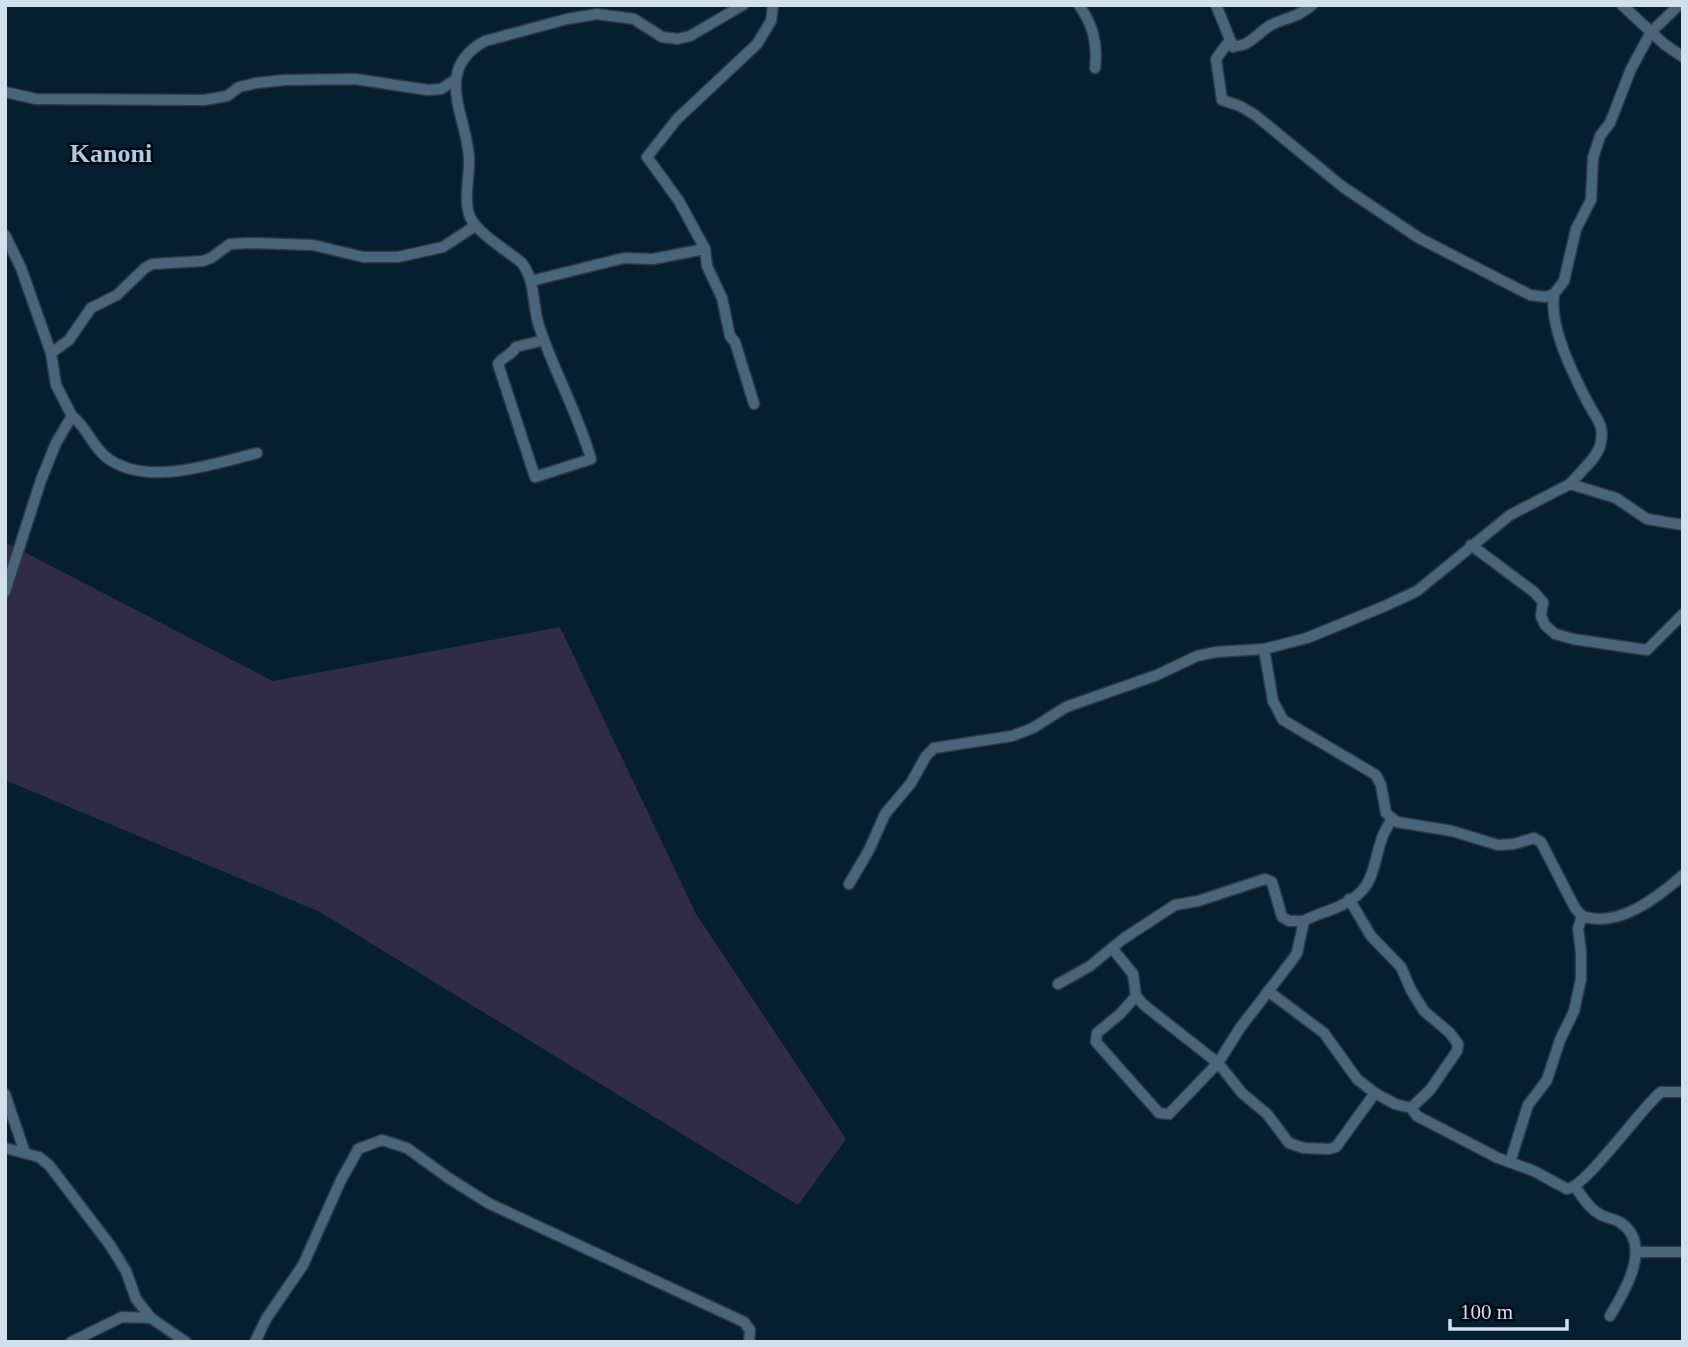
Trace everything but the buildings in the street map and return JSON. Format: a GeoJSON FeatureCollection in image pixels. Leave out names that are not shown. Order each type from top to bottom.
{"type":"FeatureCollection","features":[{"type":"Feature","properties":{"kind":"street"},"geometry":{"type":"LineString","coordinates":[[544,340],[516,347],[511,355],[500,360],[498,364],[535,477],[591,459],[578,419],[537,322],[531,281],[522,263],[475,226],[467,206],[469,156],[457,105],[455,80],[461,65],[474,48],[485,41],[556,22],[597,14],[628,17],[662,37],[678,39],[690,36],[743,5]]}},
{"type":"Feature","properties":{"kind":"street"},"geometry":{"type":"LineString","coordinates":[[754,404],[735,342],[730,336],[722,299],[708,266],[705,248],[679,201],[647,157],[677,119],[757,44],[771,22],[773,5]]}},
{"type":"Feature","properties":{"kind":"street"},"geometry":{"type":"LineString","coordinates":[[1079,5],[1090,24],[1097,47],[1095,68]]}},
{"type":"Feature","properties":{"kind":"street"},"geometry":{"type":"LineString","coordinates":[[1216,5],[1233,47]]}},
{"type":"Feature","properties":{"kind":"street"},"geometry":{"type":"LineString","coordinates":[[1312,5],[1300,15],[1268,27],[1246,44],[1233,47],[1227,44],[1216,58],[1222,100],[1240,106],[1262,120],[1290,146],[1343,187],[1419,238],[1530,295],[1546,297],[1554,294]]}},
{"type":"Feature","properties":{"kind":"street"},"geometry":{"type":"LineString","coordinates":[[1622,5],[1683,57]]}},
{"type":"Feature","properties":{"kind":"street"},"geometry":{"type":"LineString","coordinates":[[849,884],[869,850],[885,814],[911,783],[926,756],[934,748],[1012,736],[1033,728],[1078,702],[1157,675],[1197,656],[1264,649],[1307,638],[1417,591],[1510,515],[1570,484],[1599,449],[1600,420],[1588,404],[1560,339],[1552,306],[1554,294],[1564,281],[1576,229],[1591,200],[1593,158],[1600,136],[1610,123],[1631,69],[1651,32],[1679,5]]}},
{"type":"Feature","properties":{"kind":"street"},"geometry":{"type":"LineString","coordinates":[[5,92],[36,99],[204,100],[227,96],[239,87],[285,80],[355,79],[428,90],[441,89],[455,80]]}},
{"type":"Feature","properties":{"kind":"street"},"geometry":{"type":"LineString","coordinates":[[51,353],[69,340],[91,308],[117,296],[152,264],[203,261],[230,244],[252,243],[313,245],[363,257],[398,257],[443,247],[475,226]]}},
{"type":"Feature","properties":{"kind":"street"},"geometry":{"type":"LineString","coordinates":[[5,235],[51,353],[56,385],[72,416],[82,425],[103,455],[126,469],[161,472],[200,467],[257,453]]}},
{"type":"Feature","properties":{"kind":"street"},"geometry":{"type":"LineString","coordinates":[[531,281],[624,258],[653,260],[705,248]]}},
{"type":"Feature","properties":{"kind":"street"},"geometry":{"type":"LineString","coordinates":[[5,592],[41,480],[56,443],[72,416]]}},
{"type":"Feature","properties":{"kind":"street"},"geometry":{"type":"LineString","coordinates":[[1570,484],[1616,498],[1647,519],[1683,525]]}},
{"type":"Feature","properties":{"kind":"street"},"geometry":{"type":"LineString","coordinates":[[1471,545],[1534,592],[1543,602],[1541,616],[1545,625],[1555,634],[1647,650],[1683,614]]}},
{"type":"Feature","properties":{"kind":"street"},"geometry":{"type":"LineString","coordinates":[[1264,649],[1273,701],[1283,720],[1376,775],[1381,785],[1386,813],[1396,822],[1452,831],[1498,845],[1534,838],[1541,842],[1575,908],[1590,919],[1617,917],[1659,896],[1683,875]]}},
{"type":"Feature","properties":{"kind":"street"},"geometry":{"type":"LineString","coordinates":[[1058,984],[1090,966],[1175,905],[1198,901],[1265,879],[1272,882],[1282,917],[1289,921],[1304,921],[1312,915],[1341,905],[1365,888],[1374,874],[1382,837],[1392,818]]}},
{"type":"Feature","properties":{"kind":"street"},"geometry":{"type":"LineString","coordinates":[[1349,899],[1371,936],[1407,975],[1411,990],[1424,1011],[1450,1033],[1458,1044],[1457,1051],[1430,1090],[1411,1108]]}},
{"type":"Feature","properties":{"kind":"street"},"geometry":{"type":"LineString","coordinates":[[1510,1162],[1528,1105],[1547,1080],[1560,1040],[1574,1011],[1581,979],[1578,929],[1583,916]]}},
{"type":"Feature","properties":{"kind":"street"},"geometry":{"type":"LineString","coordinates":[[1136,996],[1097,1033],[1096,1042],[1159,1113],[1169,1114],[1218,1063],[1240,1028],[1297,953],[1304,921]]}},
{"type":"Feature","properties":{"kind":"street"},"geometry":{"type":"LineString","coordinates":[[1112,948],[1133,974],[1136,996],[1172,1029],[1218,1063],[1242,1093],[1267,1114],[1289,1143],[1329,1150],[1336,1147],[1375,1093]]}},
{"type":"Feature","properties":{"kind":"street"},"geometry":{"type":"LineString","coordinates":[[1268,991],[1324,1033],[1357,1079],[1375,1093],[1411,1108],[1417,1116],[1473,1146],[1534,1171],[1567,1189],[1575,1187],[1661,1091],[1683,1092]]}},
{"type":"Feature","properties":{"kind":"street"},"geometry":{"type":"LineString","coordinates":[[5,1094],[26,1153]]}},
{"type":"Feature","properties":{"kind":"street"},"geometry":{"type":"LineString","coordinates":[[255,1342],[266,1319],[303,1265],[358,1149],[382,1140],[407,1148],[488,1203],[744,1322],[750,1330],[749,1342]]}},
{"type":"Feature","properties":{"kind":"street"},"geometry":{"type":"LineString","coordinates":[[5,1148],[39,1157],[49,1165],[110,1245],[126,1271],[136,1299],[151,1318],[186,1342]]}},
{"type":"Feature","properties":{"kind":"street"},"geometry":{"type":"LineString","coordinates":[[1575,1187],[1592,1210],[1623,1224],[1635,1241],[1636,1252],[1622,1296],[1611,1316]]}},
{"type":"Feature","properties":{"kind":"street"},"geometry":{"type":"LineString","coordinates":[[1636,1252],[1683,1252]]}},
{"type":"Feature","properties":{"kind":"street"},"geometry":{"type":"LineString","coordinates":[[71,1342],[122,1317],[136,1299]]}},
{"type":"Feature","properties":{"kind":"street"},"geometry":{"type":"LineString","coordinates":[[122,1317],[151,1318]]}},
{"type":"Feature","properties":{"kind":"shaded area"},"geometry":{"type":"Polygon","coordinates":[[[5,542],[273,681],[560,627],[696,914],[846,1139],[798,1205],[320,912],[5,780],[5,542]]]}},
{"type":"Feature","properties":{"kind":"district","name":"Kanoni"},"geometry":{"type":"Point","coordinates":[111,153]}}]}
